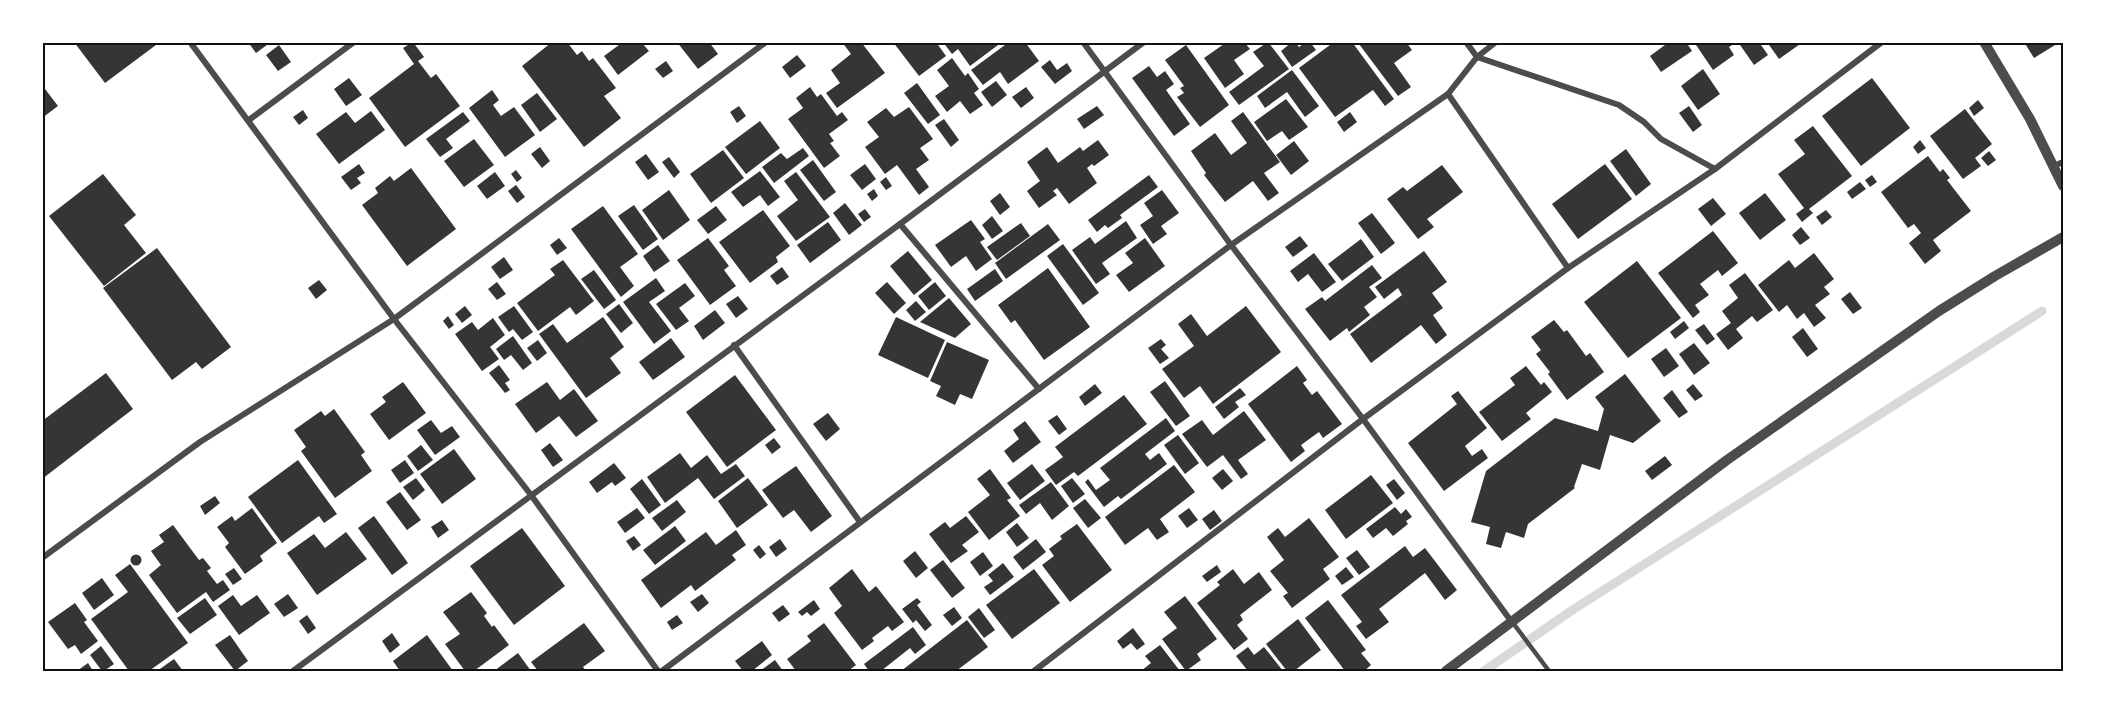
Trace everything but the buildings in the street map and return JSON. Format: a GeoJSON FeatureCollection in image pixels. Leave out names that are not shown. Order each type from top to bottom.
{"type":"FeatureCollection","features":[{"type":"Feature","properties":{"kind":"street"},"geometry":{"type":"LineString","coordinates":[[190,42],[394,319],[531,495],[660,671],[1231,245],[1448,94],[1477,57],[1496,42]]}},
{"type":"Feature","properties":{"kind":"street"},"geometry":{"type":"LineString","coordinates":[[249,120],[354,42]]}},
{"type":"Feature","properties":{"kind":"street"},"geometry":{"type":"LineString","coordinates":[[42,558],[200,442],[394,319],[766,42]]}},
{"type":"Feature","properties":{"kind":"street"},"geometry":{"type":"LineString","coordinates":[[1083,42],[1510,621]]}},
{"type":"Feature","properties":{"kind":"street"},"geometry":{"type":"LineString","coordinates":[[293,671],[1144,42]]}},
{"type":"Feature","properties":{"kind":"street"},"geometry":{"type":"LineString","coordinates":[[1466,42],[1477,57],[1619,105],[1644,122],[1661,139],[1715,169]]}},
{"type":"Feature","properties":{"kind":"street"},"geometry":{"type":"LineString","coordinates":[[1034,671],[1363,419],[1568,268],[1715,169],[1882,42]]}},
{"type":"Feature","properties":{"kind":"street"},"geometry":{"type":"LineString","coordinates":[[1984,42],[2058,164],[2063,186]]}},
{"type":"Feature","properties":{"kind":"street"},"geometry":{"type":"LineString","coordinates":[[1448,94],[1568,268]]}},
{"type":"Feature","properties":{"kind":"street"},"geometry":{"type":"LineString","coordinates":[[900,224],[1039,389]]}},
{"type":"Feature","properties":{"kind":"street"},"geometry":{"type":"LineString","coordinates":[[1446,671],[1726,460],[1930,318],[1995,276],[2063,237]]}},
{"type":"Feature","properties":{"kind":"street"},"geometry":{"type":"LineString","coordinates":[[734,345],[860,522]]}},
{"type":"Feature","properties":{"kind":"lane"},"geometry":{"type":"LineString","coordinates":[[1510,621],[1549,671]]}},
{"type":"Feature","properties":{"kind":"waterway"},"geometry":{"type":"LineString","coordinates":[[1484,671],[1574,609],[2042,311]]}}]}
